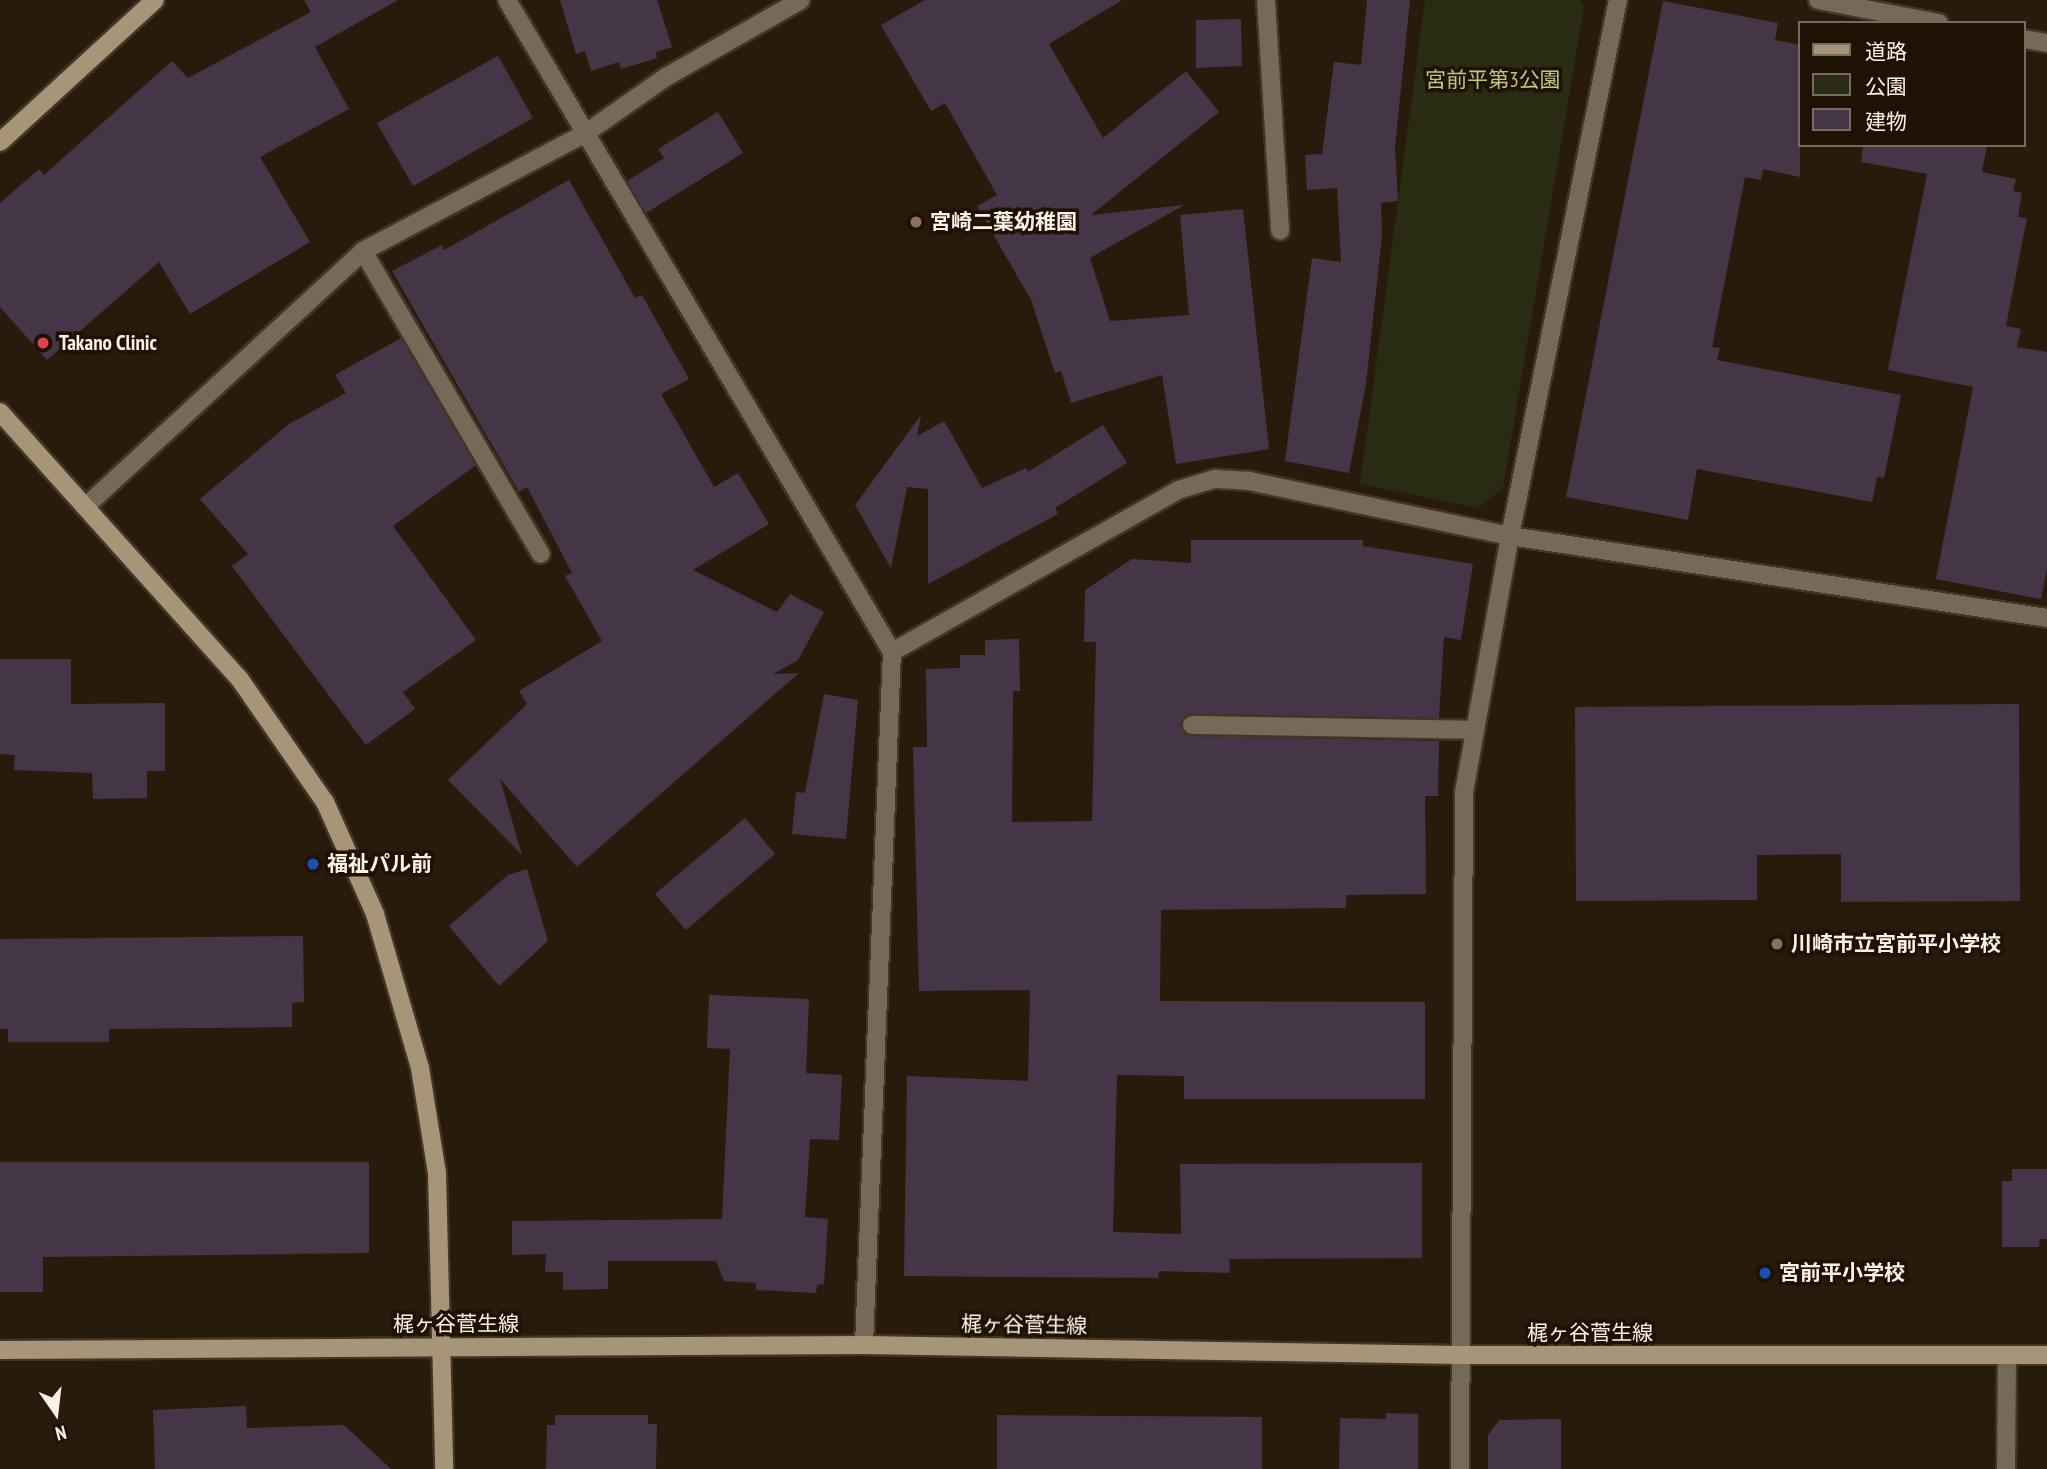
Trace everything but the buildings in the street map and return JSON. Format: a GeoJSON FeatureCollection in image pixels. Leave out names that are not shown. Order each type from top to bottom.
{"type":"FeatureCollection","features":[{"type":"Feature","properties":{"kind":"street"},"geometry":{"type":"LineString","coordinates":[[0,142],[155,0]]}},
{"type":"Feature","properties":{"kind":"street"},"geometry":{"type":"LineString","coordinates":[[506,0],[892,652],[864,1345]]}},
{"type":"Feature","properties":{"kind":"street"},"geometry":{"type":"LineString","coordinates":[[85,507],[363,251],[586,132],[666,77],[801,0]]}},
{"type":"Feature","properties":{"kind":"street"},"geometry":{"type":"LineString","coordinates":[[1266,0],[1280,231]]}},
{"type":"Feature","properties":{"kind":"street"},"geometry":{"type":"LineString","coordinates":[[1460,1469],[1464,792],[1510,536],[1618,0]]}},
{"type":"Feature","properties":{"kind":"street"},"geometry":{"type":"LineString","coordinates":[[1818,0],[1929,21]]}},
{"type":"Feature","properties":{"kind":"street"},"geometry":{"type":"LineString","coordinates":[[2026,39],[2047,43]]}},
{"type":"Feature","properties":{"kind":"street"},"geometry":{"type":"LineString","coordinates":[[363,251],[541,554]]}},
{"type":"Feature","properties":{"kind":"street"},"geometry":{"type":"LineString","coordinates":[[0,412],[239,678],[325,802],[374,914],[420,1068],[437,1174],[444,1469]]}},
{"type":"Feature","properties":{"kind":"street"},"geometry":{"type":"LineString","coordinates":[[892,652],[1178,490],[1215,479],[1249,481],[1510,536],[2047,618]]}},
{"type":"Feature","properties":{"kind":"street"},"geometry":{"type":"LineString","coordinates":[[1192,725],[1475,730]]}},
{"type":"Feature","properties":{"kind":"street","name":"梶ヶ谷菅生線"},"geometry":{"type":"LineString","coordinates":[[0,1350],[864,1345],[1459,1355],[2047,1355]]}},
{"type":"Feature","properties":{"kind":"street"},"geometry":{"type":"LineString","coordinates":[[2006,1469],[2007,1355]]}},
{"type":"Feature","properties":{"kind":"green space","name":"宮前平第3公園"},"geometry":{"type":"Polygon","coordinates":[[[1425,0],[1580,0],[1584,7],[1503,488],[1478,508],[1360,484],[1425,0]]]}},
{"type":"Feature","properties":{"kind":"place","name":"宮崎二葉幼稚園"},"geometry":{"type":"Point","coordinates":[916,222]}},
{"type":"Feature","properties":{"kind":"place","name":"Takano Clinic"},"geometry":{"type":"Point","coordinates":[43,343]}},
{"type":"Feature","properties":{"kind":"place","name":"福祉パル前"},"geometry":{"type":"Point","coordinates":[313,864]}},
{"type":"Feature","properties":{"kind":"place","name":"川崎市立宮前平小学校"},"geometry":{"type":"Point","coordinates":[1777,944]}},
{"type":"Feature","properties":{"kind":"place","name":"宮前平小学校"},"geometry":{"type":"Point","coordinates":[1765,1273]}}]}
